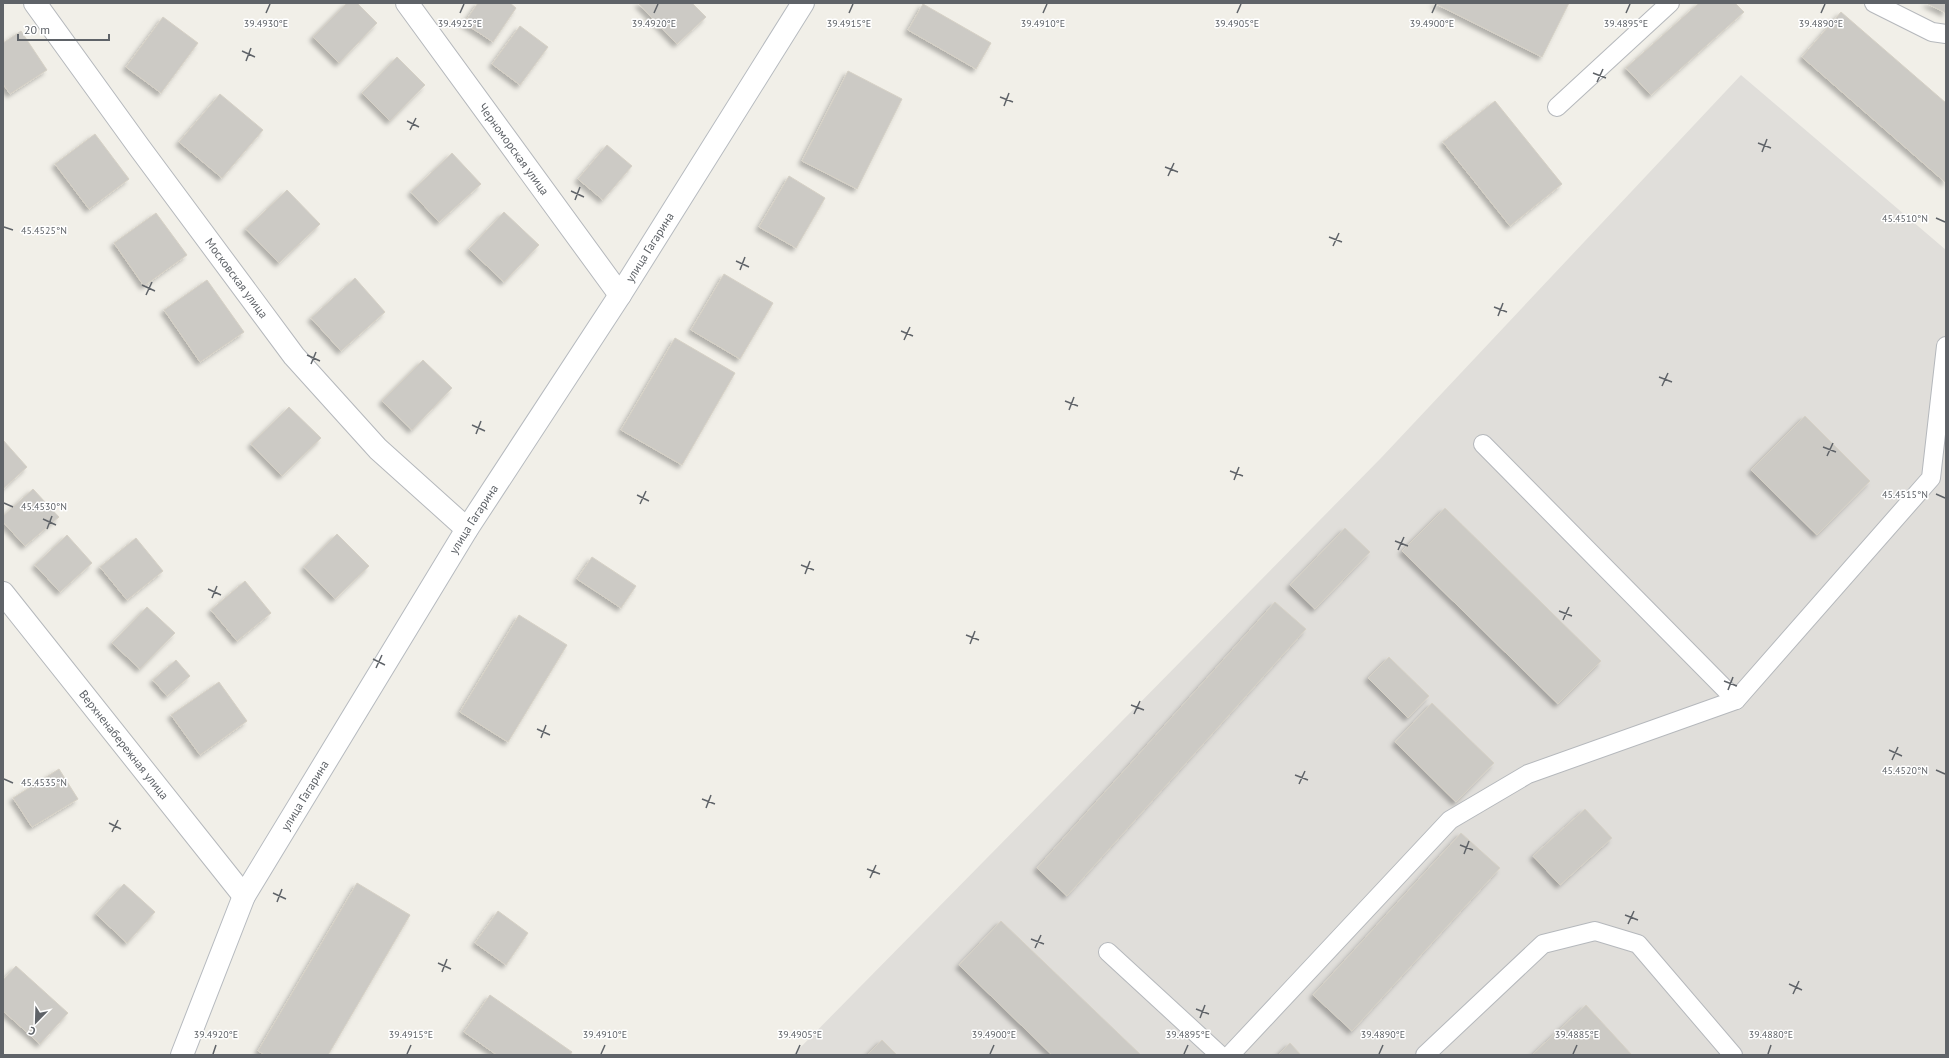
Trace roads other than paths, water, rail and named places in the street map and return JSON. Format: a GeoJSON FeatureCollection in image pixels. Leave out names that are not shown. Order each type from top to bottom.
{"type":"FeatureCollection","features":[{"type":"Feature","properties":{"kind":"street","name":"Московская улица"},"geometry":{"type":"LineString","coordinates":[[35,3],[143,154],[294,356],[378,450],[467,529]]}},
{"type":"Feature","properties":{"kind":"street","name":"Черноморская улица"},"geometry":{"type":"LineString","coordinates":[[407,3],[620,296]]}},
{"type":"Feature","properties":{"kind":"street","name":"улица Гагарина"},"geometry":{"type":"LineString","coordinates":[[182,1055],[244,896],[467,529],[620,296],[803,3]]}},
{"type":"Feature","properties":{"kind":"street","name":"Верхненабережная улица"},"geometry":{"type":"LineString","coordinates":[[3,593],[244,896]]}},
{"type":"Feature","properties":{"kind":"lane"},"geometry":{"type":"LineString","coordinates":[[1557,107],[1670,3]]}},
{"type":"Feature","properties":{"kind":"lane"},"geometry":{"type":"LineString","coordinates":[[1874,3],[1932,32],[1946,34]]}},
{"type":"Feature","properties":{"kind":"lane"},"geometry":{"type":"LineString","coordinates":[[1230,1055],[1450,820],[1528,774],[1736,700],[1931,478],[1946,346]]}},
{"type":"Feature","properties":{"kind":"lane"},"geometry":{"type":"LineString","coordinates":[[1483,444],[1736,700]]}},
{"type":"Feature","properties":{"kind":"lane"},"geometry":{"type":"LineString","coordinates":[[1425,1055],[1544,944],[1595,931],[1638,944],[1733,1055]]}},
{"type":"Feature","properties":{"kind":"lane"},"geometry":{"type":"LineString","coordinates":[[1108,952],[1220,1055]]}}]}
